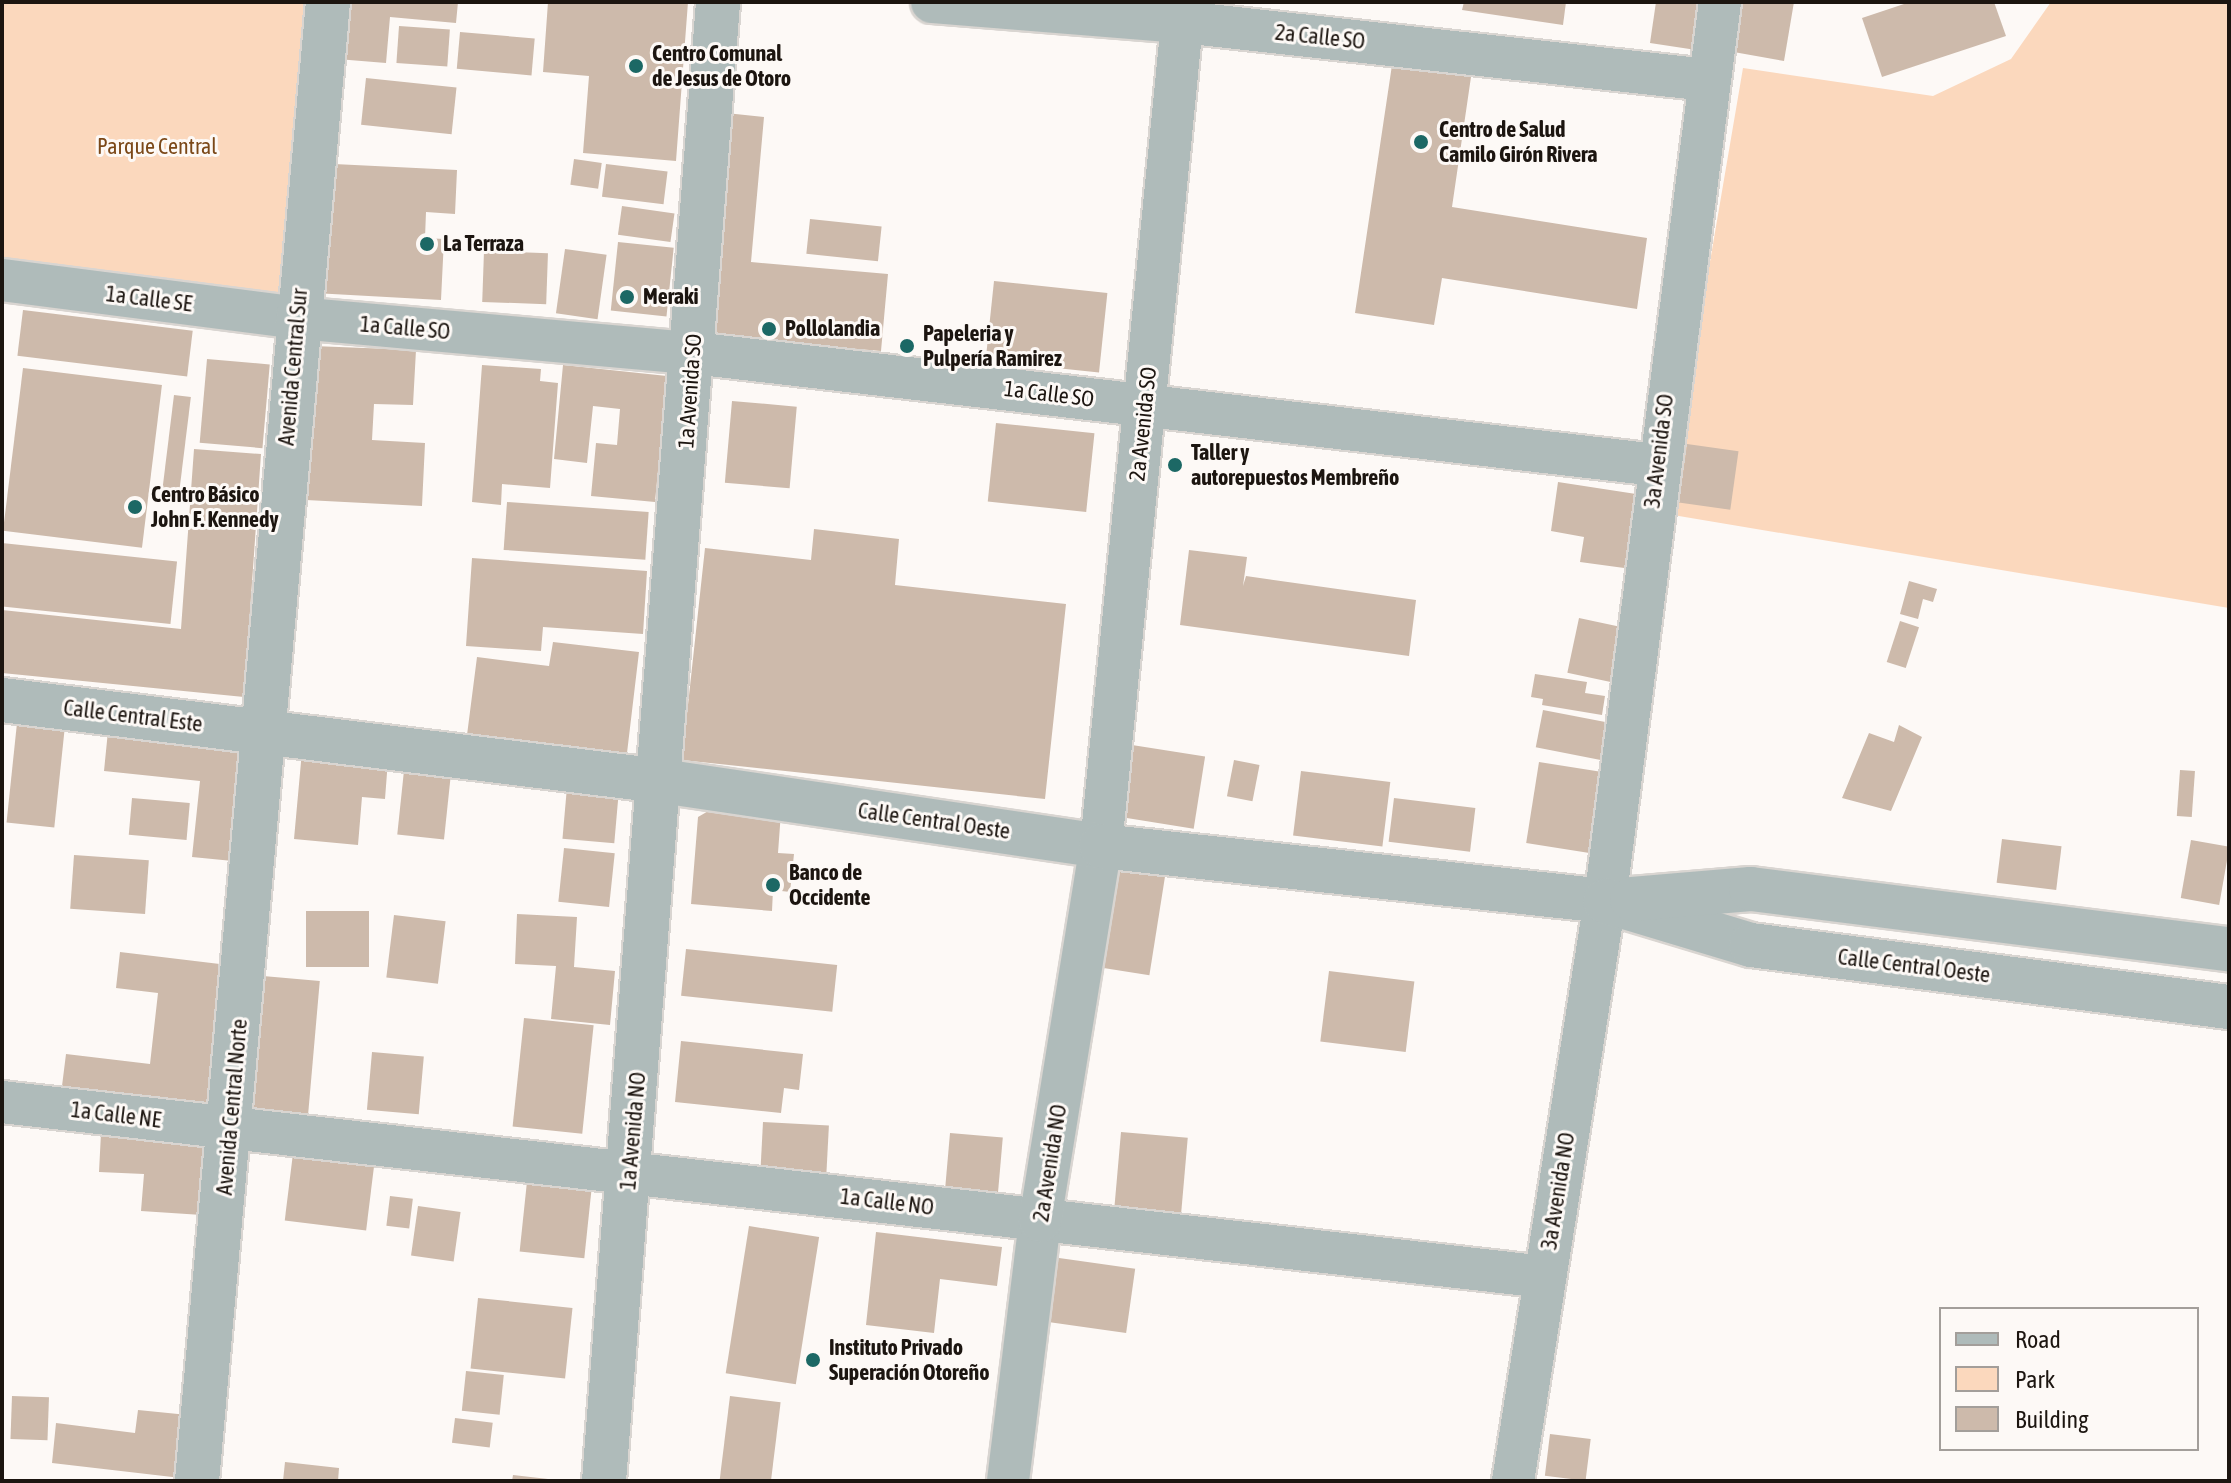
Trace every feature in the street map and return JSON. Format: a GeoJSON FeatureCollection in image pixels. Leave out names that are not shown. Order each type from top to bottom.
{"type":"FeatureCollection","features":[{"type":"Feature","properties":{"kind":"street","name":"Avenida Central Sur"},"geometry":{"type":"LineString","coordinates":[[263,733],[297,318],[328,2]]}},
{"type":"Feature","properties":{"kind":"street","name":"1a Avenida SO"},"geometry":{"type":"LineString","coordinates":[[661,781],[718,2]]}},
{"type":"Feature","properties":{"kind":"street","name":"2a Calle SO"},"geometry":{"type":"LineString","coordinates":[[932,2],[1183,12],[1707,80]]}},
{"type":"Feature","properties":{"kind":"street","name":"3a Avenida SO"},"geometry":{"type":"LineString","coordinates":[[1605,901],[1657,465],[1720,2]]}},
{"type":"Feature","properties":{"kind":"street","name":"2a Avenida SO"},"geometry":{"type":"LineString","coordinates":[[1101,846],[1183,12]]}},
{"type":"Feature","properties":{"kind":"street","name":"1a Calle SE"},"geometry":{"type":"LineString","coordinates":[[2,280],[297,318]]}},
{"type":"Feature","properties":{"kind":"street","name":"1a Calle SO"},"geometry":{"type":"LineString","coordinates":[[297,318],[693,353],[1657,465]]}},
{"type":"Feature","properties":{"kind":"street","name":"Calle Central Este"},"geometry":{"type":"LineString","coordinates":[[2,700],[263,733]]}},
{"type":"Feature","properties":{"kind":"street","name":"Calle Central Oeste"},"geometry":{"type":"LineString","coordinates":[[263,733],[661,781],[1101,846],[1605,901],[1751,945],[2229,1007]]}},
{"type":"Feature","properties":{"kind":"street","name":"Avenida Central Norte"},"geometry":{"type":"LineString","coordinates":[[197,1481],[263,733]]}},
{"type":"Feature","properties":{"kind":"street","name":"1a Avenida NO"},"geometry":{"type":"LineString","coordinates":[[604,1481],[661,781]]}},
{"type":"Feature","properties":{"kind":"street","name":"2a Avenida NO"},"geometry":{"type":"LineString","coordinates":[[1008,1481],[1040,1221],[1101,846]]}},
{"type":"Feature","properties":{"kind":"street","name":"Calle Central Oeste"},"geometry":{"type":"LineString","coordinates":[[1605,901],[1751,889],[2229,949]]}},
{"type":"Feature","properties":{"kind":"street","name":"3a Avenida NO"},"geometry":{"type":"LineString","coordinates":[[1513,1481],[1605,901]]}},
{"type":"Feature","properties":{"kind":"street","name":"1a Calle NE"},"geometry":{"type":"LineString","coordinates":[[2,1102],[230,1129]]}},
{"type":"Feature","properties":{"kind":"street","name":"1a Calle NO"},"geometry":{"type":"LineString","coordinates":[[230,1129],[630,1170],[1040,1221],[1545,1277]]}},
{"type":"Feature","properties":{"kind":"green space","name":"Parque Central"},"geometry":{"type":"Polygon","coordinates":[[[2,2],[319,2],[287,309],[2,271],[2,2]]]}},
{"type":"Feature","properties":{"kind":"green space"},"geometry":{"type":"Polygon","coordinates":[[[2051,2],[2229,2],[2229,608],[1667,514],[1743,68],[1933,96],[2011,59],[2051,2]]]}},
{"type":"Feature","properties":{"kind":"building"},"geometry":{"type":"Polygon","coordinates":[[[343,2],[458,2],[456,23],[390,17],[386,63],[337,59],[343,2]]]}},
{"type":"Feature","properties":{"kind":"building"},"geometry":{"type":"Polygon","coordinates":[[[548,2],[688,2],[676,161],[583,153],[589,76],[543,72],[548,2]]]}},
{"type":"Feature","properties":{"kind":"building"},"geometry":{"type":"Polygon","coordinates":[[[1464,2],[1566,2],[1563,25],[1462,10],[1464,2]]]}},
{"type":"Feature","properties":{"kind":"building"},"geometry":{"type":"Polygon","coordinates":[[[1656,2],[1723,2],[1716,53],[1650,43],[1656,2]]]}},
{"type":"Feature","properties":{"kind":"building"},"geometry":{"type":"Polygon","coordinates":[[[1737,2],[1794,2],[1784,61],[1728,51],[1737,2]]]}},
{"type":"Feature","properties":{"kind":"building"},"geometry":{"type":"Polygon","coordinates":[[[1910,2],[1994,2],[2006,36],[1882,77],[1862,18],[1910,2]]]}},
{"type":"Feature","properties":{"kind":"building"},"geometry":{"type":"Polygon","coordinates":[[[399,26],[450,30],[447,66],[396,63],[399,26]]]}},
{"type":"Feature","properties":{"kind":"building"},"geometry":{"type":"Polygon","coordinates":[[[460,32],[535,39],[531,75],[457,69],[460,32]]]}},
{"type":"Feature","properties":{"kind":"building","name":"Centro de Salud Camilo Girón Rivera"},"geometry":{"type":"Polygon","coordinates":[[[1392,65],[1471,77],[1452,207],[1647,238],[1637,309],[1442,278],[1434,325],[1355,313],[1392,65]]]}},
{"type":"Feature","properties":{"kind":"building"},"geometry":{"type":"Polygon","coordinates":[[[366,78],[457,88],[452,134],[361,125],[366,78]]]}},
{"type":"Feature","properties":{"kind":"building"},"geometry":{"type":"Polygon","coordinates":[[[726,113],[764,117],[751,262],[888,274],[881,351],[707,336],[726,113]]]}},
{"type":"Feature","properties":{"kind":"building"},"geometry":{"type":"Polygon","coordinates":[[[574,159],[602,163],[598,189],[570,185],[574,159]]]}},
{"type":"Feature","properties":{"kind":"building"},"geometry":{"type":"Polygon","coordinates":[[[334,164],[457,170],[455,214],[426,212],[425,238],[444,239],[441,300],[314,293],[317,243],[330,243],[334,164]]]}},
{"type":"Feature","properties":{"kind":"building"},"geometry":{"type":"Polygon","coordinates":[[[606,164],[668,172],[664,204],[602,197],[606,164]]]}},
{"type":"Feature","properties":{"kind":"building"},"geometry":{"type":"Polygon","coordinates":[[[622,206],[674,213],[670,242],[618,235],[622,206]]]}},
{"type":"Feature","properties":{"kind":"building"},"geometry":{"type":"Polygon","coordinates":[[[810,219],[882,227],[878,261],[806,254],[810,219]]]}},
{"type":"Feature","properties":{"kind":"building"},"geometry":{"type":"Polygon","coordinates":[[[618,242],[674,248],[666,316],[611,311],[618,242]]]}},
{"type":"Feature","properties":{"kind":"building"},"geometry":{"type":"Polygon","coordinates":[[[565,249],[607,255],[598,319],[556,313],[565,249]]]}},
{"type":"Feature","properties":{"kind":"building"},"geometry":{"type":"Polygon","coordinates":[[[484,251],[548,253],[546,304],[482,302],[484,251]]]}},
{"type":"Feature","properties":{"kind":"building"},"geometry":{"type":"Polygon","coordinates":[[[994,281],[1107,293],[1099,372],[986,361],[994,281]]]}},
{"type":"Feature","properties":{"kind":"building"},"geometry":{"type":"Polygon","coordinates":[[[23,310],[193,331],[187,376],[17,356],[23,310]]]}},
{"type":"Feature","properties":{"kind":"building"},"geometry":{"type":"Polygon","coordinates":[[[313,346],[416,350],[413,405],[374,404],[372,440],[425,443],[422,506],[306,500],[313,346]]]}},
{"type":"Feature","properties":{"kind":"building"},"geometry":{"type":"Polygon","coordinates":[[[207,359],[270,364],[262,448],[200,443],[207,359]]]}},
{"type":"Feature","properties":{"kind":"building"},"geometry":{"type":"Polygon","coordinates":[[[482,365],[541,369],[540,381],[558,383],[550,488],[502,484],[501,505],[472,502],[482,365]]]}},
{"type":"Feature","properties":{"kind":"building"},"geometry":{"type":"Polygon","coordinates":[[[563,365],[667,376],[655,502],[591,496],[596,443],[617,445],[620,409],[593,406],[587,463],[554,459],[563,365]]]}},
{"type":"Feature","properties":{"kind":"building"},"geometry":{"type":"Polygon","coordinates":[[[23,368],[162,385],[142,548],[3,531],[23,368]]]}},
{"type":"Feature","properties":{"kind":"building"},"geometry":{"type":"Polygon","coordinates":[[[174,395],[191,397],[178,498],[162,496],[174,395]]]}},
{"type":"Feature","properties":{"kind":"building"},"geometry":{"type":"Polygon","coordinates":[[[732,401],[797,407],[790,488],[725,483],[732,401]]]}},
{"type":"Feature","properties":{"kind":"building"},"geometry":{"type":"Polygon","coordinates":[[[996,423],[1094,433],[1086,512],[988,502],[996,423]]]}},
{"type":"Feature","properties":{"kind":"building"},"geometry":{"type":"Polygon","coordinates":[[[1687,444],[1738,451],[1730,510],[1679,502],[1687,444]]]}},
{"type":"Feature","properties":{"kind":"building"},"geometry":{"type":"Polygon","coordinates":[[[194,449],[261,454],[244,697],[2,673],[2,610],[181,629],[194,449]]]}},
{"type":"Feature","properties":{"kind":"building"},"geometry":{"type":"Polygon","coordinates":[[[1558,482],[1649,496],[1639,570],[1580,562],[1584,537],[1551,531],[1558,482]]]}},
{"type":"Feature","properties":{"kind":"building"},"geometry":{"type":"Polygon","coordinates":[[[507,502],[649,512],[645,560],[504,550],[507,502]]]}},
{"type":"Feature","properties":{"kind":"building"},"geometry":{"type":"Polygon","coordinates":[[[814,529],[899,539],[895,585],[1066,604],[1045,799],[682,760],[705,548],[811,560],[814,529]]]}},
{"type":"Feature","properties":{"kind":"building"},"geometry":{"type":"Polygon","coordinates":[[[2,543],[177,561],[170,624],[2,606],[2,543]]]}},
{"type":"Feature","properties":{"kind":"building"},"geometry":{"type":"Polygon","coordinates":[[[1189,550],[1247,557],[1243,586],[1246,576],[1416,600],[1409,656],[1180,625],[1189,550]]]}},
{"type":"Feature","properties":{"kind":"building"},"geometry":{"type":"Polygon","coordinates":[[[472,558],[647,571],[643,634],[543,627],[541,651],[466,646],[472,558]]]}},
{"type":"Feature","properties":{"kind":"building"},"geometry":{"type":"Polygon","coordinates":[[[1909,581],[1937,589],[1933,602],[1923,599],[1918,619],[1900,614],[1909,581]]]}},
{"type":"Feature","properties":{"kind":"building"},"geometry":{"type":"Polygon","coordinates":[[[1579,618],[1627,628],[1615,683],[1567,673],[1579,618]]]}},
{"type":"Feature","properties":{"kind":"building"},"geometry":{"type":"Polygon","coordinates":[[[1900,621],[1919,627],[1906,668],[1887,662],[1900,621]]]}},
{"type":"Feature","properties":{"kind":"building"},"geometry":{"type":"Polygon","coordinates":[[[553,642],[639,652],[627,753],[467,735],[477,657],[549,666],[553,642]]]}},
{"type":"Feature","properties":{"kind":"building"},"geometry":{"type":"Polygon","coordinates":[[[1535,674],[1587,682],[1585,693],[1605,696],[1602,715],[1542,705],[1543,699],[1531,697],[1535,674]]]}},
{"type":"Feature","properties":{"kind":"building"},"geometry":{"type":"Polygon","coordinates":[[[1543,710],[1612,723],[1604,761],[1536,747],[1543,710]]]}},
{"type":"Feature","properties":{"kind":"building"},"geometry":{"type":"Polygon","coordinates":[[[17,723],[65,728],[54,827],[7,822],[17,723]]]}},
{"type":"Feature","properties":{"kind":"building"},"geometry":{"type":"Polygon","coordinates":[[[1899,725],[1922,737],[1891,811],[1842,798],[1869,733],[1894,742],[1899,725]]]}},
{"type":"Feature","properties":{"kind":"building"},"geometry":{"type":"Polygon","coordinates":[[[108,731],[255,746],[243,862],[192,857],[200,781],[104,771],[108,731]]]}},
{"type":"Feature","properties":{"kind":"building"},"geometry":{"type":"Polygon","coordinates":[[[1132,745],[1205,757],[1194,829],[1121,817],[1132,745]]]}},
{"type":"Feature","properties":{"kind":"building"},"geometry":{"type":"Polygon","coordinates":[[[302,751],[388,760],[385,799],[362,797],[358,845],[294,839],[302,751]]]}},
{"type":"Feature","properties":{"kind":"building"},"geometry":{"type":"Polygon","coordinates":[[[1234,760],[1260,765],[1252,801],[1227,796],[1234,760]]]}},
{"type":"Feature","properties":{"kind":"building"},"geometry":{"type":"Polygon","coordinates":[[[405,761],[452,766],[444,840],[397,835],[405,761]]]}},
{"type":"Feature","properties":{"kind":"building"},"geometry":{"type":"Polygon","coordinates":[[[1539,762],[1602,772],[1589,853],[1526,843],[1539,762]]]}},
{"type":"Feature","properties":{"kind":"building"},"geometry":{"type":"Polygon","coordinates":[[[2180,770],[2195,771],[2192,817],[2177,816],[2180,770]]]}},
{"type":"Feature","properties":{"kind":"building"},"geometry":{"type":"Polygon","coordinates":[[[1301,771],[1390,782],[1382,846],[1293,836],[1301,771]]]}},
{"type":"Feature","properties":{"kind":"building"},"geometry":{"type":"Polygon","coordinates":[[[567,787],[619,792],[614,843],[562,839],[567,787]]]}},
{"type":"Feature","properties":{"kind":"building"},"geometry":{"type":"Polygon","coordinates":[[[132,798],[190,803],[187,840],[129,835],[132,798]]]}},
{"type":"Feature","properties":{"kind":"building"},"geometry":{"type":"Polygon","coordinates":[[[1394,798],[1475,808],[1470,852],[1389,842],[1394,798]]]}},
{"type":"Feature","properties":{"kind":"building"},"geometry":{"type":"Polygon","coordinates":[[[717,806],[781,812],[778,853],[794,854],[790,892],[773,890],[772,911],[691,904],[698,817],[717,806]]]}},
{"type":"Feature","properties":{"kind":"building"},"geometry":{"type":"Polygon","coordinates":[[[2002,839],[2062,846],[2056,890],[1997,883],[2002,839]]]}},
{"type":"Feature","properties":{"kind":"building"},"geometry":{"type":"Polygon","coordinates":[[[2191,840],[2229,847],[2219,905],[2181,898],[2191,840]]]}},
{"type":"Feature","properties":{"kind":"building"},"geometry":{"type":"Polygon","coordinates":[[[564,848],[615,853],[609,907],[558,902],[564,848]]]}},
{"type":"Feature","properties":{"kind":"building"},"geometry":{"type":"Polygon","coordinates":[[[74,855],[149,860],[145,914],[70,909],[74,855]]]}},
{"type":"Feature","properties":{"kind":"building"},"geometry":{"type":"Polygon","coordinates":[[[1086,864],[1165,877],[1149,975],[1070,963],[1086,864]]]}},
{"type":"Feature","properties":{"kind":"building"},"geometry":{"type":"Polygon","coordinates":[[[306,911],[369,911],[369,967],[306,967],[306,911]]]}},
{"type":"Feature","properties":{"kind":"building"},"geometry":{"type":"Polygon","coordinates":[[[517,914],[577,917],[574,967],[615,971],[610,1025],[551,1019],[556,966],[515,964],[517,914]]]}},
{"type":"Feature","properties":{"kind":"building"},"geometry":{"type":"Polygon","coordinates":[[[394,915],[446,921],[438,984],[386,978],[394,915]]]}},
{"type":"Feature","properties":{"kind":"building"},"geometry":{"type":"Polygon","coordinates":[[[686,949],[837,965],[832,1012],[681,996],[686,949]]]}},
{"type":"Feature","properties":{"kind":"building"},"geometry":{"type":"Polygon","coordinates":[[[120,952],[228,965],[212,1104],[62,1086],[66,1054],[150,1064],[158,993],[116,988],[120,952]]]}},
{"type":"Feature","properties":{"kind":"building"},"geometry":{"type":"Polygon","coordinates":[[[1329,971],[1414,981],[1406,1052],[1320,1041],[1329,971]]]}},
{"type":"Feature","properties":{"kind":"building"},"geometry":{"type":"Polygon","coordinates":[[[263,976],[320,981],[308,1118],[251,1113],[263,976]]]}},
{"type":"Feature","properties":{"kind":"building"},"geometry":{"type":"Polygon","coordinates":[[[524,1018],[594,1025],[582,1134],[513,1126],[524,1018]]]}},
{"type":"Feature","properties":{"kind":"building"},"geometry":{"type":"Polygon","coordinates":[[[681,1041],[803,1054],[799,1090],[784,1088],[781,1113],[675,1102],[681,1041]]]}},
{"type":"Feature","properties":{"kind":"building"},"geometry":{"type":"Polygon","coordinates":[[[372,1052],[424,1057],[419,1114],[367,1110],[372,1052]]]}},
{"type":"Feature","properties":{"kind":"building"},"geometry":{"type":"Polygon","coordinates":[[[763,1122],[829,1125],[826,1173],[760,1170],[763,1122]]]}},
{"type":"Feature","properties":{"kind":"building"},"geometry":{"type":"Polygon","coordinates":[[[1121,1132],[1188,1138],[1181,1216],[1114,1210],[1121,1132]]]}},
{"type":"Feature","properties":{"kind":"building"},"geometry":{"type":"Polygon","coordinates":[[[101,1133],[208,1142],[202,1215],[141,1211],[144,1174],[99,1172],[101,1133]]]}},
{"type":"Feature","properties":{"kind":"building"},"geometry":{"type":"Polygon","coordinates":[[[950,1133],[1003,1138],[998,1192],[945,1188],[950,1133]]]}},
{"type":"Feature","properties":{"kind":"building"},"geometry":{"type":"Polygon","coordinates":[[[294,1145],[375,1155],[366,1230],[285,1220],[294,1145]]]}},
{"type":"Feature","properties":{"kind":"building"},"geometry":{"type":"Polygon","coordinates":[[[528,1172],[593,1179],[584,1258],[520,1252],[528,1172]]]}},
{"type":"Feature","properties":{"kind":"building"},"geometry":{"type":"Polygon","coordinates":[[[390,1196],[413,1199],[409,1229],[386,1226],[390,1196]]]}},
{"type":"Feature","properties":{"kind":"building"},"geometry":{"type":"Polygon","coordinates":[[[418,1206],[461,1212],[454,1261],[411,1256],[418,1206]]]}},
{"type":"Feature","properties":{"kind":"building"},"geometry":{"type":"Polygon","coordinates":[[[749,1226],[819,1237],[796,1384],[726,1373],[749,1226]]]}},
{"type":"Feature","properties":{"kind":"building"},"geometry":{"type":"Polygon","coordinates":[[[876,1232],[1002,1247],[997,1286],[940,1279],[934,1333],[866,1325],[876,1232]]]}},
{"type":"Feature","properties":{"kind":"building"},"geometry":{"type":"Polygon","coordinates":[[[1052,1257],[1135,1269],[1126,1333],[1043,1321],[1052,1257]]]}},
{"type":"Feature","properties":{"kind":"building"},"geometry":{"type":"Polygon","coordinates":[[[478,1298],[572,1308],[565,1379],[471,1369],[478,1298]]]}},
{"type":"Feature","properties":{"kind":"building"},"geometry":{"type":"Polygon","coordinates":[[[466,1371],[504,1375],[500,1415],[462,1411],[466,1371]]]}},
{"type":"Feature","properties":{"kind":"building"},"geometry":{"type":"Polygon","coordinates":[[[12,1396],[49,1397],[47,1440],[10,1439],[12,1396]]]}},
{"type":"Feature","properties":{"kind":"building"},"geometry":{"type":"Polygon","coordinates":[[[730,1396],[781,1402],[771,1481],[720,1481],[730,1396]]]}},
{"type":"Feature","properties":{"kind":"building"},"geometry":{"type":"Polygon","coordinates":[[[138,1410],[188,1415],[181,1478],[52,1463],[56,1423],[135,1433],[138,1410]]]}},
{"type":"Feature","properties":{"kind":"building"},"geometry":{"type":"Polygon","coordinates":[[[455,1418],[493,1423],[490,1447],[452,1443],[455,1418]]]}},
{"type":"Feature","properties":{"kind":"building"},"geometry":{"type":"Polygon","coordinates":[[[1550,1434],[1591,1439],[1586,1481],[1545,1476],[1550,1434]]]}},
{"type":"Feature","properties":{"kind":"building"},"geometry":{"type":"Polygon","coordinates":[[[285,1462],[339,1468],[338,1481],[283,1481],[285,1462]]]}},
{"type":"Feature","properties":{"kind":"building"},"geometry":{"type":"Polygon","coordinates":[[[513,1475],[548,1479],[548,1481],[512,1481],[513,1475]]]}},
{"type":"Feature","properties":{"kind":"place","name":"Centro Comunal de Jesus de Otoro"},"geometry":{"type":"Point","coordinates":[636,66]}},
{"type":"Feature","properties":{"kind":"place","name":"Centro de Salud Camilo Girón Rivera"},"geometry":{"type":"Point","coordinates":[1421,142]}},
{"type":"Feature","properties":{"kind":"place","name":"La Terraza"},"geometry":{"type":"Point","coordinates":[427,244]}},
{"type":"Feature","properties":{"kind":"place","name":"Meraki"},"geometry":{"type":"Point","coordinates":[627,297]}},
{"type":"Feature","properties":{"kind":"place","name":"Pollolandia"},"geometry":{"type":"Point","coordinates":[769,329]}},
{"type":"Feature","properties":{"kind":"place","name":"Papeleria y Pulpería Ramirez"},"geometry":{"type":"Point","coordinates":[907,346]}},
{"type":"Feature","properties":{"kind":"place","name":"Taller y autorepuestos Membreño"},"geometry":{"type":"Point","coordinates":[1175,465]}},
{"type":"Feature","properties":{"kind":"place","name":"Centro Básico John F. Kennedy"},"geometry":{"type":"Point","coordinates":[135,507]}},
{"type":"Feature","properties":{"kind":"place","name":"Banco de Occidente"},"geometry":{"type":"Point","coordinates":[773,885]}},
{"type":"Feature","properties":{"kind":"place","name":"Instituto Privado Superación Otoreño"},"geometry":{"type":"Point","coordinates":[813,1360]}}]}
